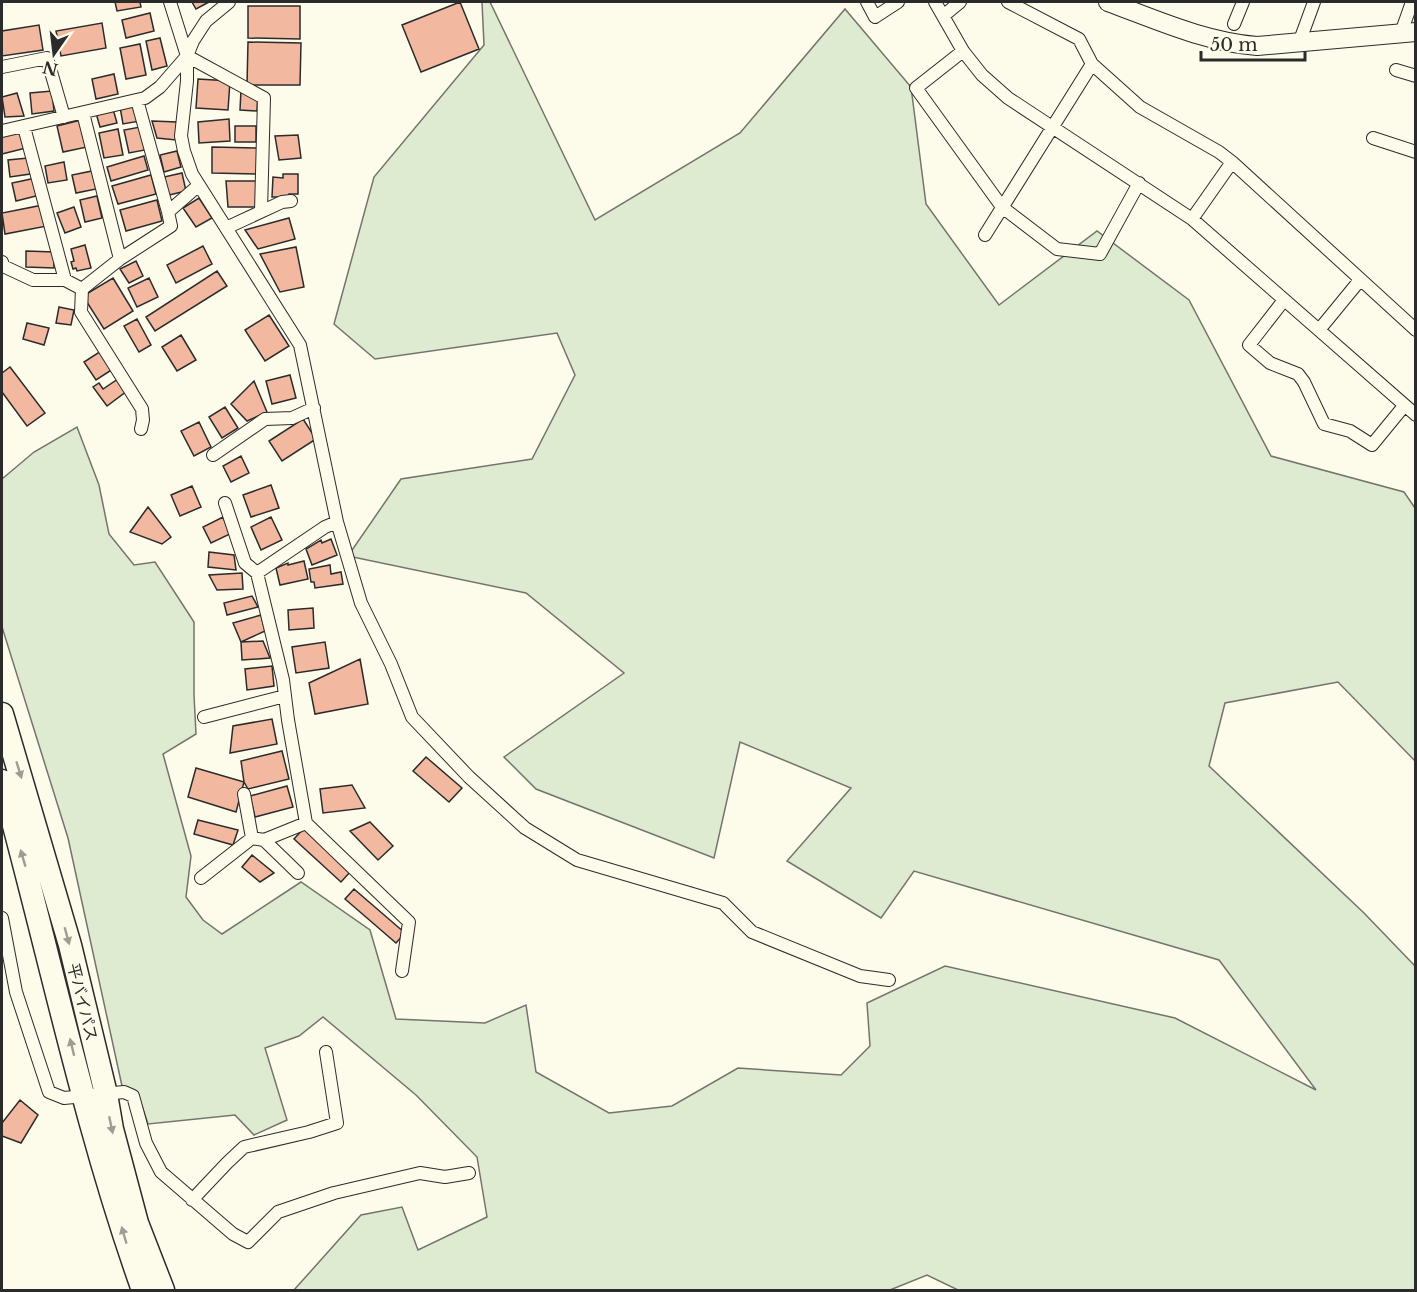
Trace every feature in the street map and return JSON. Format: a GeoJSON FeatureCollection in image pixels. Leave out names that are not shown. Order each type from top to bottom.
{"type":"FeatureCollection","features":[{"type":"Feature","properties":{"kind":"highway","name":"平バイパス"},"geometry":{"type":"LineString","coordinates":[[2,714],[52,879],[127,1247],[143,1290]]}},
{"type":"Feature","properties":{"kind":"highway","name":"平バイパス"},"geometry":{"type":"LineString","coordinates":[[2,781],[30,884],[95,1095],[112,1130],[137,1223],[163,1290]]}},
{"type":"Feature","properties":{"kind":"street"},"geometry":{"type":"LineString","coordinates":[[170,2],[187,56],[264,98],[261,211]]}},
{"type":"Feature","properties":{"kind":"street"},"geometry":{"type":"LineString","coordinates":[[229,2],[206,21],[193,41],[187,56],[181,136],[184,151],[192,174],[300,345],[337,522],[361,603],[391,664],[412,717],[469,777],[525,828],[577,860],[723,903],[752,932],[860,976],[890,980]]}},
{"type":"Feature","properties":{"kind":"street"},"geometry":{"type":"LineString","coordinates":[[867,2],[875,16],[898,2]]}},
{"type":"Feature","properties":{"kind":"street"},"geometry":{"type":"LineString","coordinates":[[935,2],[963,51],[982,75],[1008,98],[1192,219],[1416,415]]}},
{"type":"Feature","properties":{"kind":"street"},"geometry":{"type":"LineString","coordinates":[[942,16],[960,2]]}},
{"type":"Feature","properties":{"kind":"street"},"geometry":{"type":"LineString","coordinates":[[1008,2],[1079,39],[1092,64],[1140,107],[1219,152],[1232,162],[1416,330]]}},
{"type":"Feature","properties":{"kind":"street"},"geometry":{"type":"LineString","coordinates":[[1108,2],[1205,37],[1232,44],[1257,46],[1408,32],[1412,2]]}},
{"type":"Feature","properties":{"kind":"street"},"geometry":{"type":"LineString","coordinates":[[1234,24],[1243,2]]}},
{"type":"Feature","properties":{"kind":"street"},"geometry":{"type":"LineString","coordinates":[[1299,43],[1314,2]]}},
{"type":"Feature","properties":{"kind":"street"},"geometry":{"type":"LineString","coordinates":[[963,51],[916,88],[1002,207],[1057,249],[1100,254],[1139,183]]}},
{"type":"Feature","properties":{"kind":"street"},"geometry":{"type":"LineString","coordinates":[[2,131],[145,98],[160,87],[187,56]]}},
{"type":"Feature","properties":{"kind":"street"},"geometry":{"type":"LineString","coordinates":[[2,67],[47,58],[64,117]]}},
{"type":"Feature","properties":{"kind":"street"},"geometry":{"type":"LineString","coordinates":[[985,235],[1092,64]]}},
{"type":"Feature","properties":{"kind":"street"},"geometry":{"type":"LineString","coordinates":[[1396,70],[1416,76]]}},
{"type":"Feature","properties":{"kind":"street"},"geometry":{"type":"LineString","coordinates":[[160,87],[174,84],[185,94]]}},
{"type":"Feature","properties":{"kind":"street"},"geometry":{"type":"LineString","coordinates":[[137,100],[171,226],[120,259],[82,289],[81,312],[142,409],[141,429]]}},
{"type":"Feature","properties":{"kind":"street"},"geometry":{"type":"LineString","coordinates":[[83,112],[120,259]]}},
{"type":"Feature","properties":{"kind":"street"},"geometry":{"type":"LineString","coordinates":[[24,127],[65,280]]}},
{"type":"Feature","properties":{"kind":"street"},"geometry":{"type":"LineString","coordinates":[[1373,138],[1416,152]]}},
{"type":"Feature","properties":{"kind":"street"},"geometry":{"type":"LineString","coordinates":[[1192,219],[1232,162]]}},
{"type":"Feature","properties":{"kind":"street"},"geometry":{"type":"LineString","coordinates":[[168,212],[199,185]]}},
{"type":"Feature","properties":{"kind":"street"},"geometry":{"type":"LineString","coordinates":[[226,228],[282,202],[291,201]]}},
{"type":"Feature","properties":{"kind":"street"},"geometry":{"type":"LineString","coordinates":[[2,261],[3,266],[33,280],[65,280],[82,289]]}},
{"type":"Feature","properties":{"kind":"street"},"geometry":{"type":"LineString","coordinates":[[1319,330],[1360,280]]}},
{"type":"Feature","properties":{"kind":"street"},"geometry":{"type":"LineString","coordinates":[[1284,300],[1249,345],[1270,363],[1298,374],[1324,424],[1350,431],[1372,445],[1404,406]]}},
{"type":"Feature","properties":{"kind":"street"},"geometry":{"type":"LineString","coordinates":[[213,454],[265,419],[292,418],[314,408]]}},
{"type":"Feature","properties":{"kind":"street"},"geometry":{"type":"LineString","coordinates":[[225,503],[245,563],[256,573],[283,680],[306,823],[409,922],[402,971]]}},
{"type":"Feature","properties":{"kind":"street"},"geometry":{"type":"LineString","coordinates":[[256,573],[325,527],[337,522]]}},
{"type":"Feature","properties":{"kind":"street"},"geometry":{"type":"LineString","coordinates":[[204,717],[285,696]]}},
{"type":"Feature","properties":{"kind":"street"},"geometry":{"type":"LineString","coordinates":[[244,794],[258,839],[298,873]]}},
{"type":"Feature","properties":{"kind":"street"},"geometry":{"type":"LineString","coordinates":[[201,878],[258,839],[306,823]]}},
{"type":"Feature","properties":{"kind":"street"},"geometry":{"type":"LineString","coordinates":[[2,918],[16,992],[49,1092],[64,1098],[124,1092],[133,1096],[147,1143],[161,1172],[233,1234],[248,1242],[278,1212],[334,1193],[420,1173],[445,1177],[469,1173]]}},
{"type":"Feature","properties":{"kind":"street"},"geometry":{"type":"LineString","coordinates":[[192,1200],[244,1147],[337,1123],[326,1052]]}},
{"type":"Feature","properties":{"kind":"green space"},"geometry":{"type":"Polygon","coordinates":[[[482,2],[490,2],[595,220],[740,133],[845,9],[911,87],[926,204],[999,305],[1097,231],[1189,300],[1271,456],[1404,492],[1415,508],[1415,761],[1338,682],[1225,703],[1209,766],[1364,913],[1415,966],[1415,1290],[958,1290],[927,1275],[890,1290],[294,1290],[361,1215],[402,1207],[418,1250],[487,1217],[477,1157],[416,1095],[323,1017],[299,1036],[265,1048],[287,1120],[254,1135],[235,1115],[148,1124],[138,1094],[122,1086],[68,838],[2,627],[2,479],[34,452],[77,427],[99,485],[109,534],[134,565],[155,562],[194,622],[196,734],[163,754],[191,856],[186,897],[203,920],[222,934],[301,882],[370,930],[396,1019],[485,1023],[526,1005],[536,1072],[609,1113],[672,1106],[738,1068],[841,1075],[870,1046],[867,1003],[945,966],[1175,1018],[1316,1090],[1219,960],[914,871],[881,918],[787,861],[851,788],[740,742],[714,858],[536,789],[504,757],[624,673],[526,593],[348,556],[401,479],[532,459],[575,375],[557,333],[375,359],[334,324],[374,177],[484,45],[482,2]]]}},
{"type":"Feature","properties":{"kind":"building"},"geometry":{"type":"Polygon","coordinates":[[[115,2],[140,2],[141,7],[117,11],[115,2]]]}},
{"type":"Feature","properties":{"kind":"building"},"geometry":{"type":"Polygon","coordinates":[[[192,2],[209,2],[196,9],[192,2]]]}},
{"type":"Feature","properties":{"kind":"building"},"geometry":{"type":"Polygon","coordinates":[[[460,2],[479,49],[421,72],[402,25],[460,2]]]}},
{"type":"Feature","properties":{"kind":"building"},"geometry":{"type":"Polygon","coordinates":[[[248,6],[300,6],[300,39],[248,38],[248,6]]]}},
{"type":"Feature","properties":{"kind":"building"},"geometry":{"type":"Polygon","coordinates":[[[150,13],[154,31],[126,38],[122,20],[150,13]]]}},
{"type":"Feature","properties":{"kind":"building"},"geometry":{"type":"Polygon","coordinates":[[[102,23],[106,48],[61,56],[56,31],[102,23]]]}},
{"type":"Feature","properties":{"kind":"building"},"geometry":{"type":"Polygon","coordinates":[[[39,25],[43,50],[2,56],[2,31],[39,25]]]}},
{"type":"Feature","properties":{"kind":"building"},"geometry":{"type":"Polygon","coordinates":[[[160,38],[167,66],[152,70],[146,41],[160,38]]]}},
{"type":"Feature","properties":{"kind":"building"},"geometry":{"type":"Polygon","coordinates":[[[248,42],[301,43],[300,85],[247,85],[248,42]]]}},
{"type":"Feature","properties":{"kind":"building"},"geometry":{"type":"Polygon","coordinates":[[[140,44],[146,75],[126,79],[120,48],[140,44]]]}},
{"type":"Feature","properties":{"kind":"building"},"geometry":{"type":"Polygon","coordinates":[[[114,74],[118,94],[96,99],[92,79],[114,74]]]}},
{"type":"Feature","properties":{"kind":"building"},"geometry":{"type":"Polygon","coordinates":[[[198,79],[230,81],[228,110],[196,108],[198,79]]]}},
{"type":"Feature","properties":{"kind":"building"},"geometry":{"type":"Polygon","coordinates":[[[241,90],[258,91],[257,111],[240,110],[241,90]]]}},
{"type":"Feature","properties":{"kind":"building"},"geometry":{"type":"Polygon","coordinates":[[[52,91],[54,111],[32,114],[30,93],[52,91]]]}},
{"type":"Feature","properties":{"kind":"building"},"geometry":{"type":"Polygon","coordinates":[[[17,93],[24,116],[5,117],[2,97],[17,93]]]}},
{"type":"Feature","properties":{"kind":"building"},"geometry":{"type":"Polygon","coordinates":[[[137,104],[140,121],[123,124],[120,107],[137,104]]]}},
{"type":"Feature","properties":{"kind":"building"},"geometry":{"type":"Polygon","coordinates":[[[113,109],[117,123],[100,127],[96,113],[113,109]]]}},
{"type":"Feature","properties":{"kind":"building"},"geometry":{"type":"Polygon","coordinates":[[[229,119],[230,141],[199,143],[198,122],[229,119]]]}},
{"type":"Feature","properties":{"kind":"building"},"geometry":{"type":"Polygon","coordinates":[[[81,120],[87,147],[63,152],[57,126],[81,120]]]}},
{"type":"Feature","properties":{"kind":"building"},"geometry":{"type":"Polygon","coordinates":[[[152,121],[177,122],[176,140],[157,138],[152,121]]]}},
{"type":"Feature","properties":{"kind":"building"},"geometry":{"type":"Polygon","coordinates":[[[235,126],[256,126],[256,142],[235,142],[235,126]]]}},
{"type":"Feature","properties":{"kind":"building"},"geometry":{"type":"Polygon","coordinates":[[[140,127],[145,150],[129,153],[124,130],[140,127]]]}},
{"type":"Feature","properties":{"kind":"building"},"geometry":{"type":"Polygon","coordinates":[[[118,129],[123,155],[104,158],[99,133],[118,129]]]}},
{"type":"Feature","properties":{"kind":"building"},"geometry":{"type":"Polygon","coordinates":[[[21,130],[26,148],[2,154],[2,135],[21,130]]]}},
{"type":"Feature","properties":{"kind":"building"},"geometry":{"type":"Polygon","coordinates":[[[298,135],[301,158],[279,160],[275,136],[298,135]]]}},
{"type":"Feature","properties":{"kind":"building"},"geometry":{"type":"Polygon","coordinates":[[[212,147],[259,148],[259,174],[212,173],[212,147]]]}},
{"type":"Feature","properties":{"kind":"building"},"geometry":{"type":"Polygon","coordinates":[[[177,151],[181,167],[164,172],[160,155],[177,151]]]}},
{"type":"Feature","properties":{"kind":"building"},"geometry":{"type":"Polygon","coordinates":[[[144,156],[148,170],[111,181],[107,167],[144,156]]]}},
{"type":"Feature","properties":{"kind":"building"},"geometry":{"type":"Polygon","coordinates":[[[28,158],[30,174],[10,177],[8,160],[28,158]]]}},
{"type":"Feature","properties":{"kind":"building"},"geometry":{"type":"Polygon","coordinates":[[[64,162],[67,180],[48,183],[45,166],[64,162]]]}},
{"type":"Feature","properties":{"kind":"building"},"geometry":{"type":"Polygon","coordinates":[[[92,171],[96,189],[76,193],[72,175],[92,171]]]}},
{"type":"Feature","properties":{"kind":"building"},"geometry":{"type":"Polygon","coordinates":[[[182,173],[186,191],[169,195],[164,177],[182,173]]]}},
{"type":"Feature","properties":{"kind":"building"},"geometry":{"type":"Polygon","coordinates":[[[283,174],[298,174],[298,194],[289,194],[289,197],[272,197],[273,177],[283,178],[283,174]]]}},
{"type":"Feature","properties":{"kind":"building"},"geometry":{"type":"Polygon","coordinates":[[[151,175],[156,194],[118,204],[112,186],[151,175]]]}},
{"type":"Feature","properties":{"kind":"building"},"geometry":{"type":"Polygon","coordinates":[[[36,178],[40,195],[16,201],[12,183],[36,178]]]}},
{"type":"Feature","properties":{"kind":"building"},"geometry":{"type":"Polygon","coordinates":[[[226,181],[256,181],[257,207],[228,207],[226,181]]]}},
{"type":"Feature","properties":{"kind":"building"},"geometry":{"type":"Polygon","coordinates":[[[97,196],[102,218],[85,222],[80,200],[97,196]]]}},
{"type":"Feature","properties":{"kind":"building"},"geometry":{"type":"Polygon","coordinates":[[[199,198],[212,218],[196,227],[183,208],[199,198]]]}},
{"type":"Feature","properties":{"kind":"building"},"geometry":{"type":"Polygon","coordinates":[[[157,200],[162,221],[126,231],[120,210],[157,200]]]}},
{"type":"Feature","properties":{"kind":"building"},"geometry":{"type":"Polygon","coordinates":[[[43,205],[47,226],[5,234],[2,213],[43,205]]]}},
{"type":"Feature","properties":{"kind":"building"},"geometry":{"type":"Polygon","coordinates":[[[74,207],[81,227],[65,233],[57,213],[74,207]]]}},
{"type":"Feature","properties":{"kind":"building"},"geometry":{"type":"Polygon","coordinates":[[[289,218],[295,239],[258,249],[245,230],[289,218]]]}},
{"type":"Feature","properties":{"kind":"building"},"geometry":{"type":"Polygon","coordinates":[[[85,245],[91,268],[77,271],[76,268],[73,269],[71,262],[74,261],[71,249],[85,245]]]}},
{"type":"Feature","properties":{"kind":"building"},"geometry":{"type":"Polygon","coordinates":[[[203,246],[212,264],[176,283],[167,265],[203,246]]]}},
{"type":"Feature","properties":{"kind":"building"},"geometry":{"type":"Polygon","coordinates":[[[296,247],[304,287],[280,292],[260,254],[296,247]]]}},
{"type":"Feature","properties":{"kind":"building"},"geometry":{"type":"Polygon","coordinates":[[[26,251],[54,252],[54,268],[26,267],[26,251]]]}},
{"type":"Feature","properties":{"kind":"building"},"geometry":{"type":"Polygon","coordinates":[[[136,261],[143,276],[129,283],[120,269],[136,261]]]}},
{"type":"Feature","properties":{"kind":"building"},"geometry":{"type":"Polygon","coordinates":[[[217,271],[227,286],[155,331],[146,317],[217,271]]]}},
{"type":"Feature","properties":{"kind":"building"},"geometry":{"type":"Polygon","coordinates":[[[113,278],[133,311],[104,329],[83,296],[113,278]]]}},
{"type":"Feature","properties":{"kind":"building"},"geometry":{"type":"Polygon","coordinates":[[[149,278],[158,297],[137,307],[128,288],[149,278]]]}},
{"type":"Feature","properties":{"kind":"building"},"geometry":{"type":"Polygon","coordinates":[[[59,307],[74,310],[71,325],[56,323],[59,307]]]}},
{"type":"Feature","properties":{"kind":"building"},"geometry":{"type":"Polygon","coordinates":[[[269,315],[289,346],[265,361],[245,330],[269,315]]]}},
{"type":"Feature","properties":{"kind":"building"},"geometry":{"type":"Polygon","coordinates":[[[137,319],[151,345],[139,352],[124,326],[137,319]]]}},
{"type":"Feature","properties":{"kind":"building"},"geometry":{"type":"Polygon","coordinates":[[[27,323],[49,328],[44,345],[23,339],[27,323]]]}},
{"type":"Feature","properties":{"kind":"building"},"geometry":{"type":"Polygon","coordinates":[[[181,335],[196,360],[177,371],[162,347],[181,335]]]}},
{"type":"Feature","properties":{"kind":"building"},"geometry":{"type":"Polygon","coordinates":[[[101,351],[113,369],[96,380],[84,362],[101,351]]]}},
{"type":"Feature","properties":{"kind":"building"},"geometry":{"type":"Polygon","coordinates":[[[10,367],[45,413],[27,426],[2,392],[2,373],[10,367]]]}},
{"type":"Feature","properties":{"kind":"building"},"geometry":{"type":"Polygon","coordinates":[[[290,375],[296,398],[272,404],[266,381],[290,375]]]}},
{"type":"Feature","properties":{"kind":"building"},"geometry":{"type":"Polygon","coordinates":[[[118,379],[127,391],[107,406],[93,387],[99,383],[103,389],[118,379]]]}},
{"type":"Feature","properties":{"kind":"building"},"geometry":{"type":"Polygon","coordinates":[[[254,381],[267,412],[247,421],[231,404],[254,381]]]}},
{"type":"Feature","properties":{"kind":"building"},"geometry":{"type":"Polygon","coordinates":[[[225,407],[238,428],[222,438],[209,417],[225,407]]]}},
{"type":"Feature","properties":{"kind":"building"},"geometry":{"type":"Polygon","coordinates":[[[303,419],[316,439],[282,461],[269,441],[303,419]]]}},
{"type":"Feature","properties":{"kind":"building"},"geometry":{"type":"Polygon","coordinates":[[[199,422],[211,447],[194,456],[181,431],[199,422]]]}},
{"type":"Feature","properties":{"kind":"building"},"geometry":{"type":"Polygon","coordinates":[[[241,456],[249,473],[231,482],[223,466],[241,456]]]}},
{"type":"Feature","properties":{"kind":"building"},"geometry":{"type":"Polygon","coordinates":[[[271,485],[279,508],[251,517],[243,495],[271,485]]]}},
{"type":"Feature","properties":{"kind":"building"},"geometry":{"type":"Polygon","coordinates":[[[192,486],[201,507],[180,516],[171,495],[192,486]]]}},
{"type":"Feature","properties":{"kind":"building"},"geometry":{"type":"Polygon","coordinates":[[[148,507],[171,537],[162,544],[130,532],[148,507]]]}},
{"type":"Feature","properties":{"kind":"building"},"geometry":{"type":"Polygon","coordinates":[[[223,517],[230,534],[211,543],[203,527],[223,517]]]}},
{"type":"Feature","properties":{"kind":"building"},"geometry":{"type":"Polygon","coordinates":[[[271,517],[282,540],[261,550],[251,527],[271,517]]]}},
{"type":"Feature","properties":{"kind":"building"},"geometry":{"type":"Polygon","coordinates":[[[331,539],[337,555],[312,565],[306,549],[321,540],[322,543],[331,539]]]}},
{"type":"Feature","properties":{"kind":"building"},"geometry":{"type":"Polygon","coordinates":[[[209,552],[234,555],[236,570],[208,567],[209,552]]]}},
{"type":"Feature","properties":{"kind":"building"},"geometry":{"type":"Polygon","coordinates":[[[304,561],[308,579],[280,585],[276,568],[288,563],[288,565],[304,561]]]}},
{"type":"Feature","properties":{"kind":"building"},"geometry":{"type":"Polygon","coordinates":[[[330,565],[331,574],[341,572],[343,584],[315,588],[314,582],[311,582],[309,569],[330,565]]]}},
{"type":"Feature","properties":{"kind":"building"},"geometry":{"type":"Polygon","coordinates":[[[242,573],[243,589],[217,590],[209,575],[242,573]]]}},
{"type":"Feature","properties":{"kind":"building"},"geometry":{"type":"Polygon","coordinates":[[[252,596],[258,607],[227,615],[224,603],[252,596]]]}},
{"type":"Feature","properties":{"kind":"building"},"geometry":{"type":"Polygon","coordinates":[[[313,608],[314,628],[289,630],[288,610],[313,608]]]}},
{"type":"Feature","properties":{"kind":"building"},"geometry":{"type":"Polygon","coordinates":[[[261,615],[265,631],[241,642],[233,623],[261,615]]]}},
{"type":"Feature","properties":{"kind":"building"},"geometry":{"type":"Polygon","coordinates":[[[263,641],[270,658],[242,660],[241,642],[263,641]]]}},
{"type":"Feature","properties":{"kind":"building"},"geometry":{"type":"Polygon","coordinates":[[[325,642],[329,668],[296,673],[292,647],[325,642]]]}},
{"type":"Feature","properties":{"kind":"building"},"geometry":{"type":"Polygon","coordinates":[[[360,659],[368,704],[315,714],[309,683],[360,659]]]}},
{"type":"Feature","properties":{"kind":"building"},"geometry":{"type":"Polygon","coordinates":[[[272,666],[274,686],[247,690],[245,669],[272,666]]]}},
{"type":"Feature","properties":{"kind":"building"},"geometry":{"type":"Polygon","coordinates":[[[272,719],[277,744],[230,753],[233,726],[272,719]]]}},
{"type":"Feature","properties":{"kind":"building"},"geometry":{"type":"Polygon","coordinates":[[[282,751],[289,779],[248,789],[244,782],[241,761],[282,751]]]}},
{"type":"Feature","properties":{"kind":"building"},"geometry":{"type":"Polygon","coordinates":[[[426,757],[462,788],[449,802],[413,771],[426,757]]]}},
{"type":"Feature","properties":{"kind":"building"},"geometry":{"type":"Polygon","coordinates":[[[196,768],[244,782],[236,812],[188,797],[196,768]]]}},
{"type":"Feature","properties":{"kind":"building"},"geometry":{"type":"Polygon","coordinates":[[[352,785],[365,808],[323,813],[320,789],[352,785]]]}},
{"type":"Feature","properties":{"kind":"building"},"geometry":{"type":"Polygon","coordinates":[[[287,786],[293,807],[255,817],[250,796],[287,786]]]}},
{"type":"Feature","properties":{"kind":"building"},"geometry":{"type":"Polygon","coordinates":[[[198,820],[238,830],[233,845],[194,834],[198,820]]]}},
{"type":"Feature","properties":{"kind":"building"},"geometry":{"type":"Polygon","coordinates":[[[370,822],[393,846],[378,860],[350,831],[370,822]]]}},
{"type":"Feature","properties":{"kind":"building"},"geometry":{"type":"Polygon","coordinates":[[[304,828],[351,871],[341,882],[294,839],[304,828]]]}},
{"type":"Feature","properties":{"kind":"building"},"geometry":{"type":"Polygon","coordinates":[[[252,855],[274,873],[260,882],[242,867],[252,855]]]}},
{"type":"Feature","properties":{"kind":"building"},"geometry":{"type":"Polygon","coordinates":[[[354,889],[405,933],[396,943],[345,899],[354,889]]]}},
{"type":"Feature","properties":{"kind":"building"},"geometry":{"type":"Polygon","coordinates":[[[20,1100],[38,1115],[21,1143],[2,1136],[2,1123],[20,1100]]]}}]}
